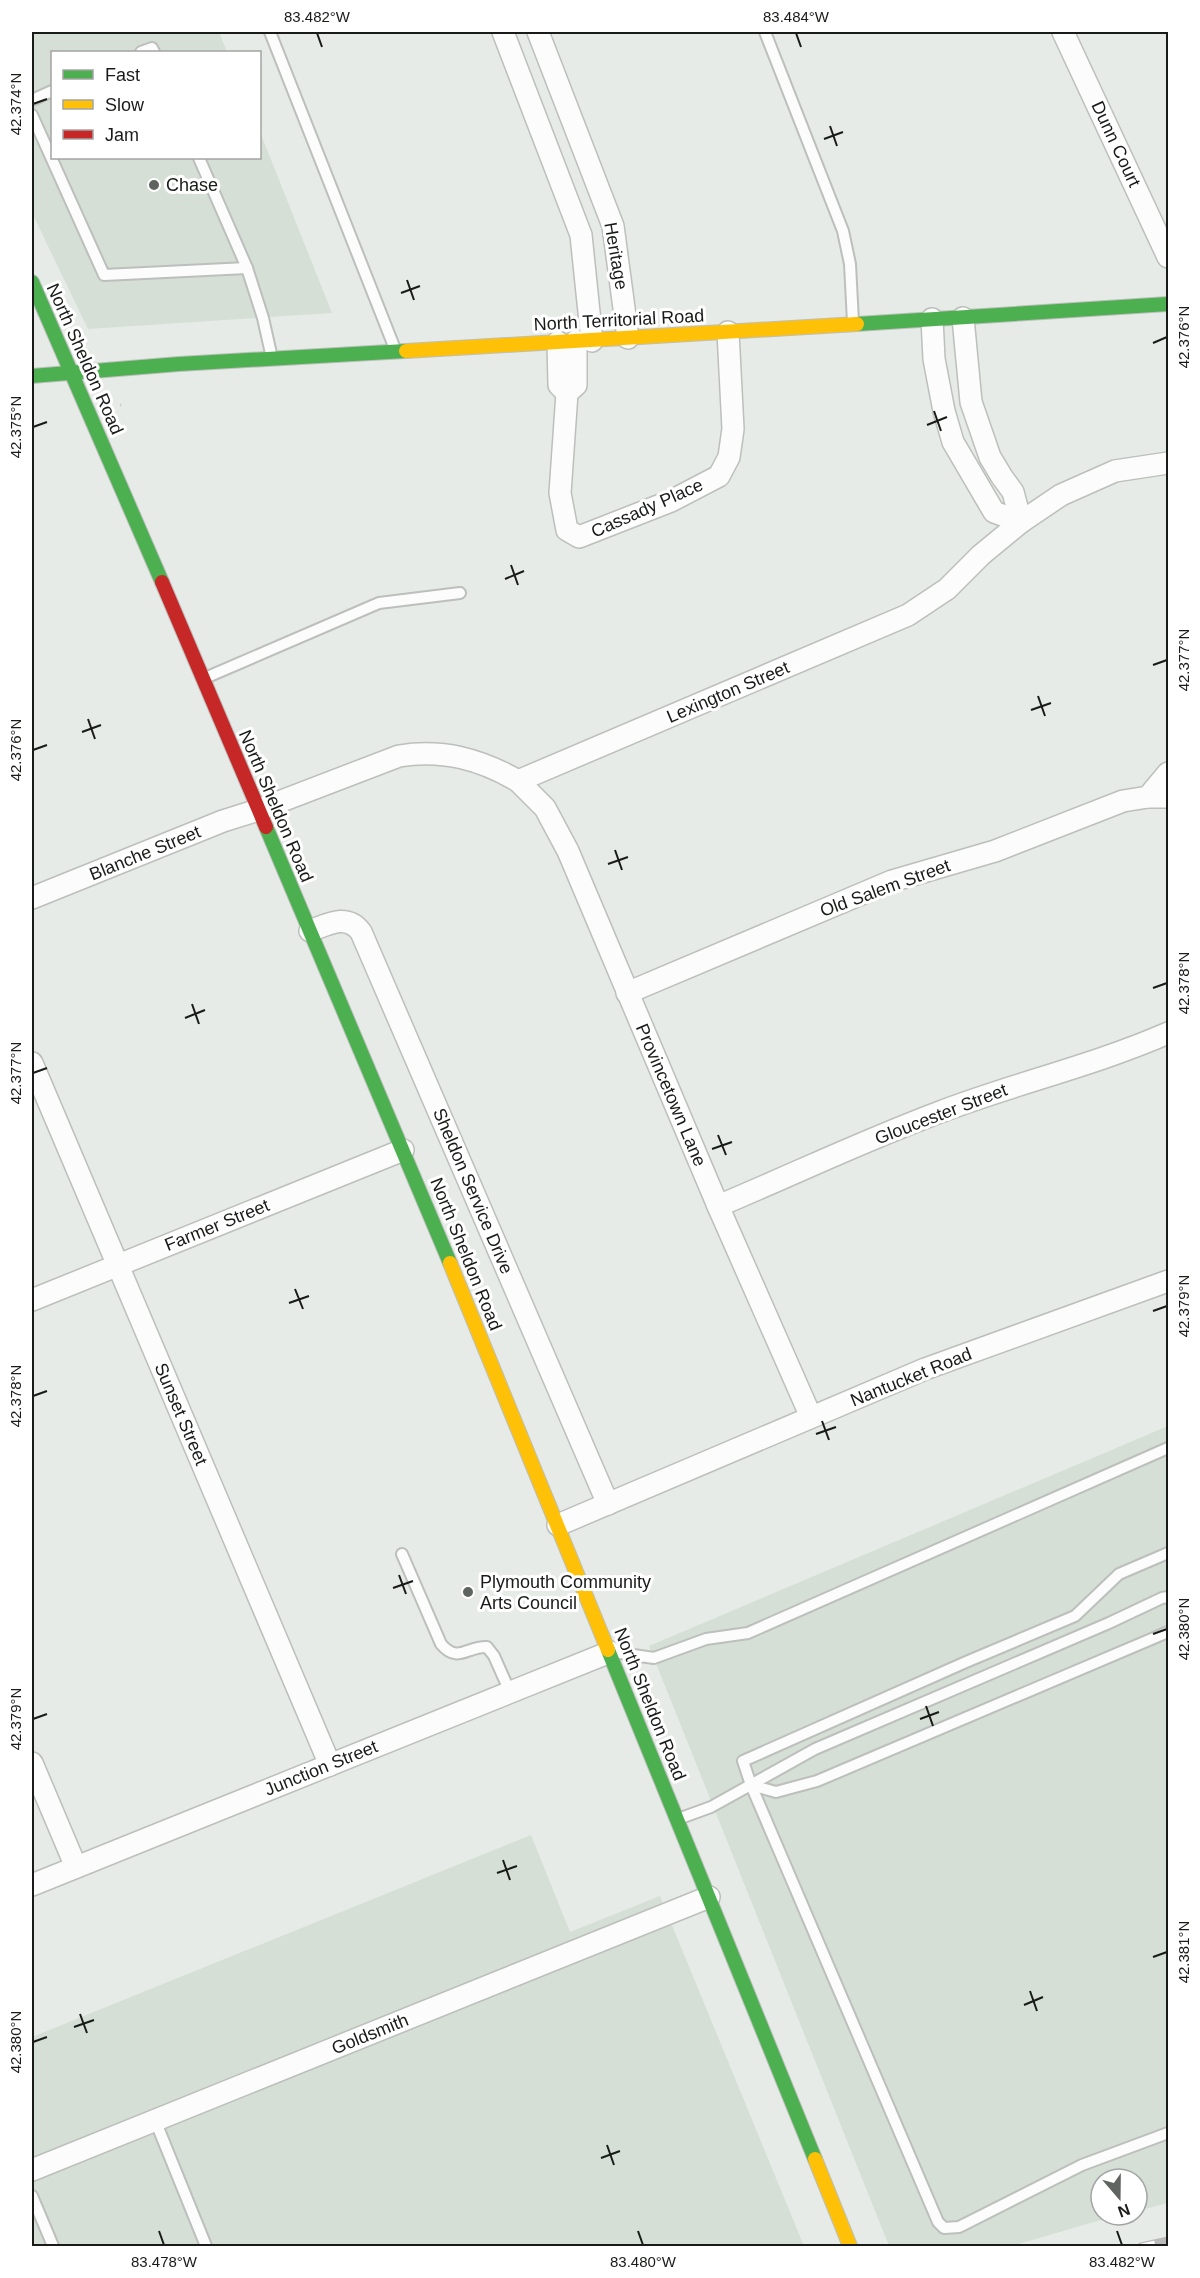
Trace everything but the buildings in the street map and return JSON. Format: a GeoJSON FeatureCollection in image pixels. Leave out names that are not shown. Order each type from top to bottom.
{"type":"FeatureCollection","features":[{"type":"Feature","properties":{"kind":"main road","name":"North Sheldon Road"},"geometry":{"type":"LineString","coordinates":[[32,282],[403,1150],[610,1652],[850,2247]]}},
{"type":"Feature","properties":{"kind":"main road","name":"North Territorial Road"},"geometry":{"type":"LineString","coordinates":[[32,376],[272,358],[1168,304]]}},
{"type":"Feature","properties":{"kind":"street","name":"Heritage"},"geometry":{"type":"LineString","coordinates":[[503,32],[581,235],[575,341]]}},
{"type":"Feature","properties":{"kind":"street","name":"Dunn Court"},"geometry":{"type":"LineString","coordinates":[[1064,32],[1168,257]]}},
{"type":"Feature","properties":{"kind":"street","name":"Heritage"},"geometry":{"type":"LineString","coordinates":[[513,60],[542,40],[613,226],[628,338]]}},
{"type":"Feature","properties":{"kind":"street"},"geometry":{"type":"LineString","coordinates":[[564,188],[594,176]]}},
{"type":"Feature","properties":{"kind":"street"},"geometry":{"type":"LineString","coordinates":[[963,318],[970,402],[990,457],[1013,492],[1021,522]]}},
{"type":"Feature","properties":{"kind":"street"},"geometry":{"type":"LineString","coordinates":[[932,319],[934,359],[952,442],[994,512],[1021,522]]}},
{"type":"Feature","properties":{"kind":"street","name":"Cassady Place"},"geometry":{"type":"LineString","coordinates":[[575,341],[576,385],[567,393],[560,493],[567,530],[579,537],[671,501],[719,476],[729,457],[733,429],[728,332]]}},
{"type":"Feature","properties":{"kind":"street","name":"Lexington Street"},"geometry":{"type":"LineString","coordinates":[[518,781],[908,615],[947,589],[981,555],[1021,522],[1061,495],[1115,471],[1168,463]]}},
{"type":"Feature","properties":{"kind":"street"},"geometry":{"type":"LineString","coordinates":[[258,810],[382,761],[415,753],[443,753],[471,759],[497,769],[518,781]]}},
{"type":"Feature","properties":{"kind":"street","name":"Old Salem Street"},"geometry":{"type":"LineString","coordinates":[[627,993],[862,892],[994,851],[1123,801],[1159,797],[1168,773]]}},
{"type":"Feature","properties":{"kind":"street","name":"Provincetown Lane"},"geometry":{"type":"LineString","coordinates":[[518,781],[545,808],[568,851],[718,1206],[811,1417]]}},
{"type":"Feature","properties":{"kind":"street","name":"Blanche Street"},"geometry":{"type":"LineString","coordinates":[[32,898],[223,821],[258,810]]}},
{"type":"Feature","properties":{"kind":"street","name":"Sheldon Service Drive"},"geometry":{"type":"LineString","coordinates":[[310,931],[341,920],[352,923],[362,932],[608,1504]]}},
{"type":"Feature","properties":{"kind":"street","name":"Gloucester Street"},"geometry":{"type":"LineString","coordinates":[[718,1206],[938,1112],[1097,1061],[1168,1033]]}},
{"type":"Feature","properties":{"kind":"street","name":"Sunset Street"},"geometry":{"type":"LineString","coordinates":[[32,1063],[330,1765]]}},
{"type":"Feature","properties":{"kind":"street","name":"Farmer Street"},"geometry":{"type":"LineString","coordinates":[[32,1300],[403,1150]]}},
{"type":"Feature","properties":{"kind":"street","name":"Nantucket Road"},"geometry":{"type":"LineString","coordinates":[[558,1525],[811,1417],[883,1389],[925,1369],[1168,1281]]}},
{"type":"Feature","properties":{"kind":"street","name":"Junction Street"},"geometry":{"type":"LineString","coordinates":[[32,1885],[610,1652]]}},
{"type":"Feature","properties":{"kind":"street"},"geometry":{"type":"LineString","coordinates":[[32,1763],[76,1867]]}},
{"type":"Feature","properties":{"kind":"street","name":"Goldsmith"},"geometry":{"type":"LineString","coordinates":[[32,2170],[709,1897]]}},
{"type":"Feature","properties":{"kind":"lane"},"geometry":{"type":"LineString","coordinates":[[270,32],[396,351]]}},
{"type":"Feature","properties":{"kind":"lane"},"geometry":{"type":"LineString","coordinates":[[765,32],[843,231],[850,264],[853,324]]}},
{"type":"Feature","properties":{"kind":"lane"},"geometry":{"type":"LineString","coordinates":[[32,100],[51,91]]}},
{"type":"Feature","properties":{"kind":"lane"},"geometry":{"type":"LineString","coordinates":[[32,115],[51,157]]}},
{"type":"Feature","properties":{"kind":"lane"},"geometry":{"type":"LineString","coordinates":[[52,159],[104,275],[247,268]]}},
{"type":"Feature","properties":{"kind":"lane"},"geometry":{"type":"LineString","coordinates":[[199,159],[247,268],[263,318],[272,358]]}},
{"type":"Feature","properties":{"kind":"lane"},"geometry":{"type":"LineString","coordinates":[[202,680],[379,603],[459,593]]}},
{"type":"Feature","properties":{"kind":"lane"},"geometry":{"type":"LineString","coordinates":[[610,1652],[654,1658],[706,1639],[748,1633],[1168,1448]]}},
{"type":"Feature","properties":{"kind":"lane"},"geometry":{"type":"LineString","coordinates":[[1168,1553],[1119,1574],[1076,1616],[743,1761],[751,1785],[938,2222],[944,2228],[959,2226],[1082,2165],[1168,2133]]}},
{"type":"Feature","properties":{"kind":"lane"},"geometry":{"type":"LineString","coordinates":[[402,1554],[441,1644],[451,1654],[481,1647],[492,1651],[510,1692]]}},
{"type":"Feature","properties":{"kind":"lane"},"geometry":{"type":"LineString","coordinates":[[678,1819],[711,1806],[815,1749],[1168,1597]]}},
{"type":"Feature","properties":{"kind":"lane"},"geometry":{"type":"LineString","coordinates":[[751,1785],[776,1791],[816,1781],[1168,1632]]}},
{"type":"Feature","properties":{"kind":"lane"},"geometry":{"type":"LineString","coordinates":[[155,2120],[206,2247]]}},
{"type":"Feature","properties":{"kind":"lane"},"geometry":{"type":"LineString","coordinates":[[32,2196],[53,2247]]}},
{"type":"Feature","properties":{"kind":"shaded area"},"geometry":{"type":"Polygon","coordinates":[[[32,32],[219,32],[227,51],[51,51],[51,159],[261,159],[261,135],[332,313],[88,329],[32,213],[32,32]]]}},
{"type":"Feature","properties":{"kind":"shaded area"},"geometry":{"type":"Polygon","coordinates":[[[1168,1426],[1168,2203],[1149,2208],[1149,2167],[1089,2167],[1089,2223],[1012,2246],[889,2246],[649,1646],[1168,1426]]]}},
{"type":"Feature","properties":{"kind":"shaded area"},"geometry":{"type":"Polygon","coordinates":[[[531,1835],[570,1932],[660,1896],[804,2246],[32,2246],[32,2037],[531,1835]]]}},
{"type":"Feature","properties":{"kind":"railway"},"geometry":{"type":"LineString","coordinates":[[1141,2246],[1168,2240]]}},
{"type":"Feature","properties":{"kind":"traffic: fast"},"geometry":{"type":"LineString","coordinates":[[32,282],[162,582]]}},
{"type":"Feature","properties":{"kind":"traffic: fast"},"geometry":{"type":"LineString","coordinates":[[857,324],[1168,304]]}},
{"type":"Feature","properties":{"kind":"traffic: fast"},"geometry":{"type":"LineString","coordinates":[[32,376],[179,364],[406,351]]}},
{"type":"Feature","properties":{"kind":"traffic: fast"},"geometry":{"type":"LineString","coordinates":[[266,827],[450,1263]]}},
{"type":"Feature","properties":{"kind":"traffic: fast"},"geometry":{"type":"LineString","coordinates":[[608,1650],[815,2159]]}},
{"type":"Feature","properties":{"kind":"traffic: slow"},"geometry":{"type":"LineString","coordinates":[[406,351],[857,324]]}},
{"type":"Feature","properties":{"kind":"traffic: slow"},"geometry":{"type":"LineString","coordinates":[[450,1263],[608,1650]]}},
{"type":"Feature","properties":{"kind":"traffic: slow"},"geometry":{"type":"LineString","coordinates":[[815,2159],[850,2246]]}},
{"type":"Feature","properties":{"kind":"traffic: jam"},"geometry":{"type":"LineString","coordinates":[[162,582],[266,827]]}},
{"type":"Feature","properties":{"kind":"place","name":"Chase"},"geometry":{"type":"Point","coordinates":[154,185]}},
{"type":"Feature","properties":{"kind":"place","name":"Plymouth Community Arts Council"},"geometry":{"type":"Point","coordinates":[468,1592]}}]}
